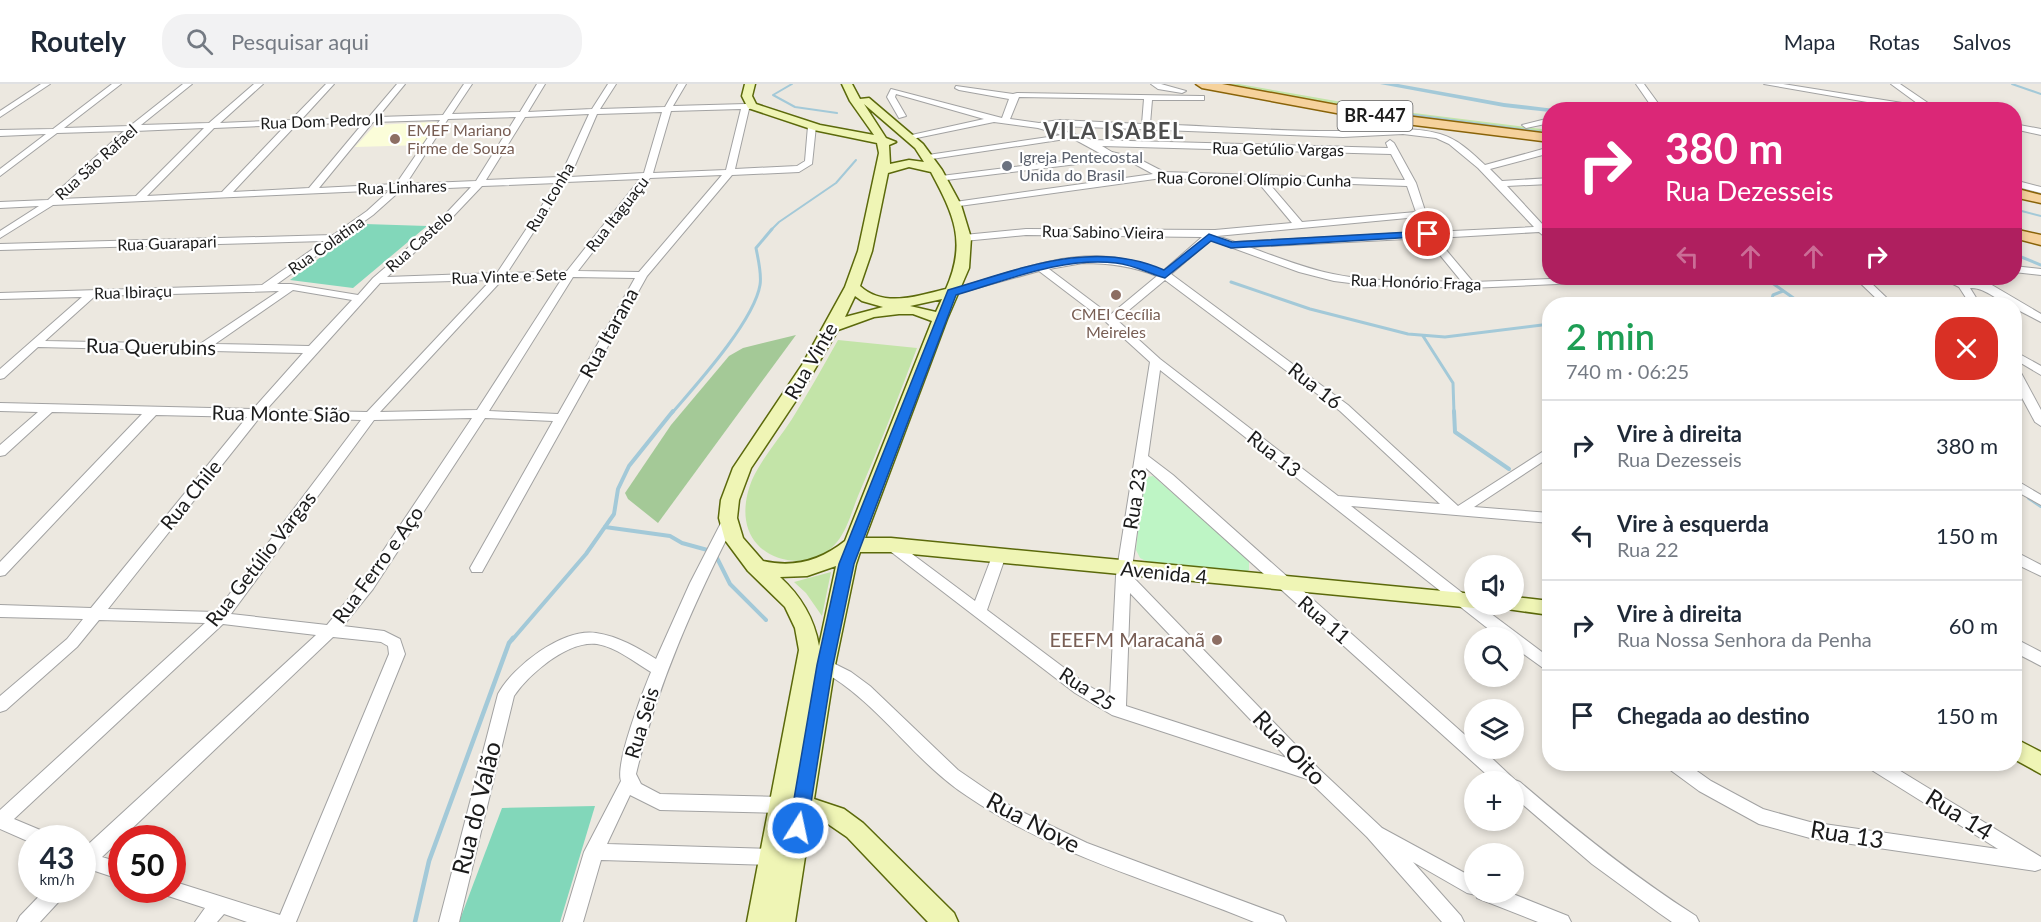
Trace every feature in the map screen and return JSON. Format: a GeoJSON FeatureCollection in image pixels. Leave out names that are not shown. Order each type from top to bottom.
{"type":"FeatureCollection","features":[{"type":"Feature","properties":{"kind":"main road"},"geometry":{"type":"LineString","coordinates":[[750,84],[747,96],[749,106],[812,126],[882,140],[925,153]]}},
{"type":"Feature","properties":{"kind":"main road"},"geometry":{"type":"LineString","coordinates":[[848,84],[856,102],[874,125],[882,140]]}},
{"type":"Feature","properties":{"kind":"main road"},"geometry":{"type":"LineString","coordinates":[[760,922],[770,857],[791,805],[825,665],[841,584],[939,320],[962,268],[964,238],[954,205],[939,175],[925,153],[869,104],[858,84]]}},
{"type":"Feature","properties":{"kind":"main road","name":"BR-447"},"geometry":{"type":"LineString","coordinates":[[1202,84],[1374,116],[1542,137]]}},
{"type":"Feature","properties":{"kind":"main road","name":"BR-447"},"geometry":{"type":"LineString","coordinates":[[1249,84],[1365,105],[1542,127]]}},
{"type":"Feature","properties":{"kind":"main road"},"geometry":{"type":"LineString","coordinates":[[843,133],[860,131],[874,125]]}},
{"type":"Feature","properties":{"kind":"main road"},"geometry":{"type":"LineString","coordinates":[[843,133],[872,148],[883,168],[915,164],[939,175]]}},
{"type":"Feature","properties":{"kind":"main road","name":"Rua Vinte"},"geometry":{"type":"LineString","coordinates":[[728,522],[730,494],[741,468],[792,394],[831,328],[861,265],[883,168],[885,153],[882,140]]}},
{"type":"Feature","properties":{"kind":"main road"},"geometry":{"type":"LineString","coordinates":[[2022,194],[2041,199]]}},
{"type":"Feature","properties":{"kind":"main road"},"geometry":{"type":"LineString","coordinates":[[2022,235],[2041,240]]}},
{"type":"Feature","properties":{"kind":"main road"},"geometry":{"type":"LineString","coordinates":[[852,286],[867,298],[886,302],[915,300],[952,292]]}},
{"type":"Feature","properties":{"kind":"main road"},"geometry":{"type":"LineString","coordinates":[[831,328],[866,314],[899,310],[922,312],[939,320]]}},
{"type":"Feature","properties":{"kind":"main road"},"geometry":{"type":"LineString","coordinates":[[728,522],[736,541],[755,566],[788,596],[807,628],[809,650],[791,805],[782,922]]}},
{"type":"Feature","properties":{"kind":"main road"},"geometry":{"type":"LineString","coordinates":[[755,566],[789,572],[808,570],[834,560],[854,545]]}},
{"type":"Feature","properties":{"kind":"main road","name":"Avenida 4"},"geometry":{"type":"LineString","coordinates":[[854,545],[891,545],[999,555],[1123,572],[1464,601]]}},
{"type":"Feature","properties":{"kind":"main road"},"geometry":{"type":"LineString","coordinates":[[1524,605],[1542,607]]}},
{"type":"Feature","properties":{"kind":"main road"},"geometry":{"type":"LineString","coordinates":[[2022,752],[2041,764]]}},
{"type":"Feature","properties":{"kind":"main road"},"geometry":{"type":"LineString","coordinates":[[791,805],[836,816],[855,830],[945,922]]}},
{"type":"Feature","properties":{"kind":"street"},"geometry":{"type":"LineString","coordinates":[[0,115],[46,84]]}},
{"type":"Feature","properties":{"kind":"street"},"geometry":{"type":"LineString","coordinates":[[0,173],[53,130],[117,84]]}},
{"type":"Feature","properties":{"kind":"street","name":"Rua São Rafael"},"geometry":{"type":"LineString","coordinates":[[0,235],[50,203],[134,127],[188,84]]}},
{"type":"Feature","properties":{"kind":"street"},"geometry":{"type":"LineString","coordinates":[[138,199],[212,125],[259,84]]}},
{"type":"Feature","properties":{"kind":"street"},"geometry":{"type":"LineString","coordinates":[[225,195],[330,84]]}},
{"type":"Feature","properties":{"kind":"street"},"geometry":{"type":"LineString","coordinates":[[312,190],[401,84]]}},
{"type":"Feature","properties":{"kind":"street","name":"Rua Colatina"},"geometry":{"type":"LineString","coordinates":[[266,287],[370,213],[399,187],[468,84]]}},
{"type":"Feature","properties":{"kind":"street","name":"Rua Castelo"},"geometry":{"type":"LineString","coordinates":[[377,280],[441,224],[479,184],[541,84]]}},
{"type":"Feature","properties":{"kind":"street","name":"Rua Iconha"},"geometry":{"type":"LineString","coordinates":[[500,276],[564,179],[594,112],[612,84]]}},
{"type":"Feature","properties":{"kind":"street","name":"Rua Itaguaçu"},"geometry":{"type":"LineString","coordinates":[[570,274],[648,175],[667,110],[682,84]]}},
{"type":"Feature","properties":{"kind":"street"},"geometry":{"type":"LineString","coordinates":[[947,106],[960,86],[1014,97],[1199,98],[1193,94],[1155,84]]}},
{"type":"Feature","properties":{"kind":"street"},"geometry":{"type":"LineString","coordinates":[[1640,84],[1653,102]]}},
{"type":"Feature","properties":{"kind":"street"},"geometry":{"type":"LineString","coordinates":[[1768,84],[1885,102]]}},
{"type":"Feature","properties":{"kind":"street"},"geometry":{"type":"LineString","coordinates":[[1895,84],[1921,102]]}},
{"type":"Feature","properties":{"kind":"street"},"geometry":{"type":"LineString","coordinates":[[902,116],[891,98],[894,92],[995,120],[1039,126],[1074,136],[1091,142],[1117,157]]}},
{"type":"Feature","properties":{"kind":"street"},"geometry":{"type":"LineString","coordinates":[[1005,121],[1014,97]]}},
{"type":"Feature","properties":{"kind":"street"},"geometry":{"type":"LineString","coordinates":[[1146,126],[1148,97]]}},
{"type":"Feature","properties":{"kind":"street"},"geometry":{"type":"LineString","coordinates":[[0,104],[17,104]]}},
{"type":"Feature","properties":{"kind":"street","name":"Rua Dom Pedro II"},"geometry":{"type":"LineString","coordinates":[[0,132],[749,106]]}},
{"type":"Feature","properties":{"kind":"street","name":"Rua Itarana"},"geometry":{"type":"LineString","coordinates":[[477,568],[642,275],[730,171],[749,106]]}},
{"type":"Feature","properties":{"kind":"street"},"geometry":{"type":"LineString","coordinates":[[910,138],[995,120]]}},
{"type":"Feature","properties":{"kind":"street"},"geometry":{"type":"LineString","coordinates":[[1526,125],[1542,122]]}},
{"type":"Feature","properties":{"kind":"street"},"geometry":{"type":"LineString","coordinates":[[1039,126],[1059,123],[1304,133],[1402,131],[1447,139],[1483,168],[1542,226]]}},
{"type":"Feature","properties":{"kind":"street","name":"Rua Linhares"},"geometry":{"type":"LineString","coordinates":[[0,205],[804,167],[809,162],[812,126]]}},
{"type":"Feature","properties":{"kind":"street"},"geometry":{"type":"LineString","coordinates":[[2022,128],[2041,132]]}},
{"type":"Feature","properties":{"kind":"street"},"geometry":{"type":"LineString","coordinates":[[1386,133],[1411,183],[1428,234],[1470,285]]}},
{"type":"Feature","properties":{"kind":"street"},"geometry":{"type":"LineString","coordinates":[[925,153],[1074,136]]}},
{"type":"Feature","properties":{"kind":"street","name":"Rua Getúlio Vargas"},"geometry":{"type":"LineString","coordinates":[[1091,142],[1393,151]]}},
{"type":"Feature","properties":{"kind":"street"},"geometry":{"type":"LineString","coordinates":[[1483,168],[1542,152]]}},
{"type":"Feature","properties":{"kind":"street"},"geometry":{"type":"LineString","coordinates":[[939,175],[1117,157],[1134,159],[1162,175]]}},
{"type":"Feature","properties":{"kind":"street","name":"Rua Coronel Olímpio Cunha"},"geometry":{"type":"LineString","coordinates":[[954,205],[1162,175],[1411,183]]}},
{"type":"Feature","properties":{"kind":"street"},"geometry":{"type":"LineString","coordinates":[[1260,178],[1299,225]]}},
{"type":"Feature","properties":{"kind":"street"},"geometry":{"type":"LineString","coordinates":[[1497,184],[1542,181]]}},
{"type":"Feature","properties":{"kind":"street"},"geometry":{"type":"LineString","coordinates":[[2022,185],[2041,190]]}},
{"type":"Feature","properties":{"kind":"street","name":"Rua Sabino Vieira"},"geometry":{"type":"LineString","coordinates":[[964,238],[1026,232],[1205,235],[1423,214]]}},
{"type":"Feature","properties":{"kind":"street"},"geometry":{"type":"LineString","coordinates":[[1231,245],[1542,229]]}},
{"type":"Feature","properties":{"kind":"street"},"geometry":{"type":"LineString","coordinates":[[1110,320],[1165,274],[1205,235]]}},
{"type":"Feature","properties":{"kind":"street","name":"Rua Honório Fraga"},"geometry":{"type":"LineString","coordinates":[[1205,235],[1303,270],[1334,278],[1366,282],[1470,285],[1542,281]]}},
{"type":"Feature","properties":{"kind":"street","name":"Rua Guarapari"},"geometry":{"type":"LineString","coordinates":[[0,247],[333,238]]}},
{"type":"Feature","properties":{"kind":"street","name":"Rua 16"},"geometry":{"type":"LineString","coordinates":[[952,292],[1060,261],[1086,258],[1117,260],[1147,266],[1165,274],[1344,408],[1456,510]]}},
{"type":"Feature","properties":{"kind":"street","name":"Rua 13"},"geometry":{"type":"LineString","coordinates":[[1040,267],[1110,320],[1156,361],[1332,500],[1464,598]]}},
{"type":"Feature","properties":{"kind":"street"},"geometry":{"type":"LineString","coordinates":[[2022,270],[2041,272]]}},
{"type":"Feature","properties":{"kind":"street","name":"Rua Vinte e Sete"},"geometry":{"type":"LineString","coordinates":[[377,280],[570,274],[642,275]]}},
{"type":"Feature","properties":{"kind":"street","name":"Rua Ferro e Aço"},"geometry":{"type":"LineString","coordinates":[[96,849],[330,630],[368,585],[570,274]]}},
{"type":"Feature","properties":{"kind":"street","name":"Rua Getúlio Vargas"},"geometry":{"type":"LineString","coordinates":[[0,821],[220,618],[370,416],[500,276]]}},
{"type":"Feature","properties":{"kind":"street","name":"Rua Chile"},"geometry":{"type":"LineString","coordinates":[[0,705],[72,643],[256,414],[377,280]]}},
{"type":"Feature","properties":{"kind":"street"},"geometry":{"type":"LineString","coordinates":[[1868,285],[1880,297]]}},
{"type":"Feature","properties":{"kind":"street"},"geometry":{"type":"LineString","coordinates":[[1963,285],[1971,297]]}},
{"type":"Feature","properties":{"kind":"street"},"geometry":{"type":"LineString","coordinates":[[1985,285],[2005,297]]}},
{"type":"Feature","properties":{"kind":"street"},"geometry":{"type":"LineString","coordinates":[[266,287],[291,287],[359,298]]}},
{"type":"Feature","properties":{"kind":"street","name":"Rua Ibiraçu"},"geometry":{"type":"LineString","coordinates":[[0,296],[266,287]]}},
{"type":"Feature","properties":{"kind":"street"},"geometry":{"type":"LineString","coordinates":[[202,348],[291,287]]}},
{"type":"Feature","properties":{"kind":"street"},"geometry":{"type":"LineString","coordinates":[[1,372],[92,294]]}},
{"type":"Feature","properties":{"kind":"street"},"geometry":{"type":"LineString","coordinates":[[0,308],[15,295]]}},
{"type":"Feature","properties":{"kind":"street"},"geometry":{"type":"LineString","coordinates":[[2022,308],[2041,319]]}},
{"type":"Feature","properties":{"kind":"street","name":"Rua Querubins"},"geometry":{"type":"LineString","coordinates":[[34,344],[312,350]]}},
{"type":"Feature","properties":{"kind":"street"},"geometry":{"type":"LineString","coordinates":[[2022,359],[2041,371]]}},
{"type":"Feature","properties":{"kind":"street","name":"Rua 23"},"geometry":{"type":"LineString","coordinates":[[1118,710],[1123,572],[1156,361]]}},
{"type":"Feature","properties":{"kind":"street"},"geometry":{"type":"LineString","coordinates":[[2022,386],[2041,422]]}},
{"type":"Feature","properties":{"kind":"street","name":"Rua Monte Sião"},"geometry":{"type":"LineString","coordinates":[[0,407],[370,416],[481,414],[562,418]]}},
{"type":"Feature","properties":{"kind":"street"},"geometry":{"type":"LineString","coordinates":[[0,452],[49,408]]}},
{"type":"Feature","properties":{"kind":"street"},"geometry":{"type":"LineString","coordinates":[[0,571],[152,411]]}},
{"type":"Feature","properties":{"kind":"street"},"geometry":{"type":"LineString","coordinates":[[1456,510],[1542,456]]}},
{"type":"Feature","properties":{"kind":"street","name":"Rua 11"},"geometry":{"type":"LineString","coordinates":[[1142,458],[1168,478],[1495,771]]}},
{"type":"Feature","properties":{"kind":"street"},"geometry":{"type":"LineString","coordinates":[[2022,488],[2041,501]]}},
{"type":"Feature","properties":{"kind":"street"},"geometry":{"type":"LineString","coordinates":[[1332,500],[1542,517]]}},
{"type":"Feature","properties":{"kind":"street","name":"Rua Seis"},"geometry":{"type":"LineString","coordinates":[[728,522],[685,606],[659,669],[627,774],[629,782],[642,796],[660,802],[791,805]]}},
{"type":"Feature","properties":{"kind":"street","name":"Rua 25"},"geometry":{"type":"LineString","coordinates":[[891,545],[980,610],[1081,689],[1118,710],[1313,774]]}},
{"type":"Feature","properties":{"kind":"street"},"geometry":{"type":"LineString","coordinates":[[980,610],[999,555]]}},
{"type":"Feature","properties":{"kind":"street"},"geometry":{"type":"LineString","coordinates":[[2022,560],[2041,571]]}},
{"type":"Feature","properties":{"kind":"street","name":"Rua Oito"},"geometry":{"type":"LineString","coordinates":[[1123,572],[1313,774],[1373,831],[1454,922]]}},
{"type":"Feature","properties":{"kind":"street"},"geometry":{"type":"LineString","coordinates":[[0,611],[220,618],[384,637],[395,643],[398,654],[286,922]]}},
{"type":"Feature","properties":{"kind":"street","name":"Rua 13"},"geometry":{"type":"LineString","coordinates":[[1485,615],[1499,627]]}},
{"type":"Feature","properties":{"kind":"street","name":"Rua do Valão"},"geometry":{"type":"LineString","coordinates":[[449,922],[506,694],[519,676],[536,662],[578,641],[590,638],[603,640],[659,669]]}},
{"type":"Feature","properties":{"kind":"street","name":"Rua 13"},"geometry":{"type":"LineString","coordinates":[[1524,647],[1542,661]]}},
{"type":"Feature","properties":{"kind":"street"},"geometry":{"type":"LineString","coordinates":[[2022,649],[2041,660]]}},
{"type":"Feature","properties":{"kind":"street","name":"Rua Nove"},"geometry":{"type":"LineString","coordinates":[[825,665],[849,678],[969,789],[1034,829],[1108,861],[1276,922]]}},
{"type":"Feature","properties":{"kind":"street","name":"Rua 13"},"geometry":{"type":"LineString","coordinates":[[1685,771],[1705,786],[1759,816],[1810,830],[2038,865]]}},
{"type":"Feature","properties":{"kind":"street","name":"Rua 14"},"geometry":{"type":"LineString","coordinates":[[1887,771],[2038,865]]}},
{"type":"Feature","properties":{"kind":"street"},"geometry":{"type":"LineString","coordinates":[[573,922],[593,852],[614,806],[629,782]]}},
{"type":"Feature","properties":{"kind":"street"},"geometry":{"type":"LineString","coordinates":[[1524,796],[1566,833],[1644,894],[1689,922]]}},
{"type":"Feature","properties":{"kind":"street"},"geometry":{"type":"LineString","coordinates":[[0,821],[18,829]]}},
{"type":"Feature","properties":{"kind":"street"},"geometry":{"type":"LineString","coordinates":[[1373,831],[1464,881]]}},
{"type":"Feature","properties":{"kind":"street"},"geometry":{"type":"LineString","coordinates":[[593,852],[770,857]]}},
{"type":"Feature","properties":{"kind":"street"},"geometry":{"type":"LineString","coordinates":[[186,894],[275,922]]}},
{"type":"Feature","properties":{"kind":"street"},"geometry":{"type":"LineString","coordinates":[[27,922],[45,903]]}},
{"type":"Feature","properties":{"kind":"street"},"geometry":{"type":"LineString","coordinates":[[1512,903],[1561,922]]}},
{"type":"Feature","properties":{"kind":"street"},"geometry":{"type":"LineString","coordinates":[[205,922],[220,905]]}},
{"type":"Feature","properties":{"kind":"shaded area","name":"EMEF Mariano Firme de Souza"},"geometry":{"type":"Polygon","coordinates":[[[436,122],[438,124],[423,145],[355,147],[375,125],[436,122]]]}},
{"type":"Feature","properties":{"kind":"shaded area"},"geometry":{"type":"Polygon","coordinates":[[[796,335],[658,523],[628,499],[625,493],[671,425],[729,356],[743,348],[796,335]]]}},
{"type":"Feature","properties":{"kind":"green space"},"geometry":{"type":"Polygon","coordinates":[[[1212,84],[1239,84],[1382,109],[1542,129],[1542,135],[1374,113],[1212,84]]]}},
{"type":"Feature","properties":{"kind":"green space"},"geometry":{"type":"Polygon","coordinates":[[[365,224],[427,226],[353,288],[290,280],[365,224]]]}},
{"type":"Feature","properties":{"kind":"green space"},"geometry":{"type":"Polygon","coordinates":[[[838,340],[917,348],[841,537],[826,552],[813,559],[798,561],[784,559],[771,555],[759,546],[751,535],[745,515],[747,495],[761,464],[792,419],[838,340]]]}},
{"type":"Feature","properties":{"kind":"green space"},"geometry":{"type":"Polygon","coordinates":[[[1153,476],[1249,560],[1249,570],[1245,573],[1150,563],[1140,558],[1136,550],[1143,482],[1147,477],[1153,476]]]}},
{"type":"Feature","properties":{"kind":"green space"},"geometry":{"type":"Polygon","coordinates":[[[831,572],[822,616],[806,593],[794,582],[831,572]]]}},
{"type":"Feature","properties":{"kind":"green space"},"geometry":{"type":"Polygon","coordinates":[[[595,806],[560,922],[459,922],[502,808],[595,806]]]}},
{"type":"Feature","properties":{"kind":"waterway"},"geometry":{"type":"LineString","coordinates":[[792,84],[773,95],[795,107],[837,113]]}},
{"type":"Feature","properties":{"kind":"waterway"},"geometry":{"type":"LineString","coordinates":[[1384,84],[1504,105],[1542,108]]}},
{"type":"Feature","properties":{"kind":"waterway"},"geometry":{"type":"LineString","coordinates":[[2012,84],[2041,94]]}},
{"type":"Feature","properties":{"kind":"waterway"},"geometry":{"type":"LineString","coordinates":[[1250,89],[1267,92]]}},
{"type":"Feature","properties":{"kind":"waterway"},"geometry":{"type":"LineString","coordinates":[[1330,104],[1542,132]]}},
{"type":"Feature","properties":{"kind":"waterway"},"geometry":{"type":"LineString","coordinates":[[772,229],[836,183],[856,160]]}},
{"type":"Feature","properties":{"kind":"waterway"},"geometry":{"type":"LineString","coordinates":[[2022,211],[2041,216]]}},
{"type":"Feature","properties":{"kind":"waterway"},"geometry":{"type":"LineString","coordinates":[[672,413],[723,352],[756,300],[760,285],[756,248],[772,229]]}},
{"type":"Feature","properties":{"kind":"waterway"},"geometry":{"type":"LineString","coordinates":[[2022,257],[2041,265]]}},
{"type":"Feature","properties":{"kind":"waterway"},"geometry":{"type":"LineString","coordinates":[[1231,282],[1310,309],[1408,334],[1445,337],[1542,325]]}},
{"type":"Feature","properties":{"kind":"waterway"},"geometry":{"type":"LineString","coordinates":[[1775,285],[1792,297]]}},
{"type":"Feature","properties":{"kind":"waterway"},"geometry":{"type":"LineString","coordinates":[[1772,297],[1783,291]]}},
{"type":"Feature","properties":{"kind":"waterway"},"geometry":{"type":"LineString","coordinates":[[1423,336],[1453,383],[1454,413]]}},
{"type":"Feature","properties":{"kind":"waterway"},"geometry":{"type":"LineString","coordinates":[[512,640],[586,554],[614,514],[618,489],[629,466],[673,411]]}},
{"type":"Feature","properties":{"kind":"waterway"},"geometry":{"type":"LineString","coordinates":[[1454,411],[1455,432],[1509,469]]}},
{"type":"Feature","properties":{"kind":"waterway"},"geometry":{"type":"LineString","coordinates":[[2029,498],[2041,506]]}},
{"type":"Feature","properties":{"kind":"waterway"},"geometry":{"type":"LineString","coordinates":[[605,527],[670,536],[682,543],[711,551],[716,556],[730,584],[766,620]]}},
{"type":"Feature","properties":{"kind":"waterway"},"geometry":{"type":"LineString","coordinates":[[415,922],[429,861],[509,643],[513,638]]}},
{"type":"Feature","properties":{"kind":"place","name":"EMEF Mariano Firme de Souza"},"geometry":{"type":"Point","coordinates":[395,139]}},
{"type":"Feature","properties":{"kind":"place","name":"Igreja Pentecostal Unida do Brasil"},"geometry":{"type":"Point","coordinates":[1007,166]}},
{"type":"Feature","properties":{"kind":"place","name":"CMEI Cecília Meireles"},"geometry":{"type":"Point","coordinates":[1116,295]}},
{"type":"Feature","properties":{"kind":"place","name":"EEEFM Maracanã"},"geometry":{"type":"Point","coordinates":[1217,640]}},
{"type":"Feature","properties":{"kind":"district","name":"VILA ISABEL"},"geometry":{"type":"Point","coordinates":[1114,131]}},
{"type":"Feature","properties":{"kind":"route"},"geometry":{"type":"LineString","coordinates":[[798,828],[825,665],[846,564],[939,320],[952,292],[1060,261],[1086,258],[1117,260],[1147,266],[1165,274],[1209,237],[1231,245],[1428,234]]}}]}
